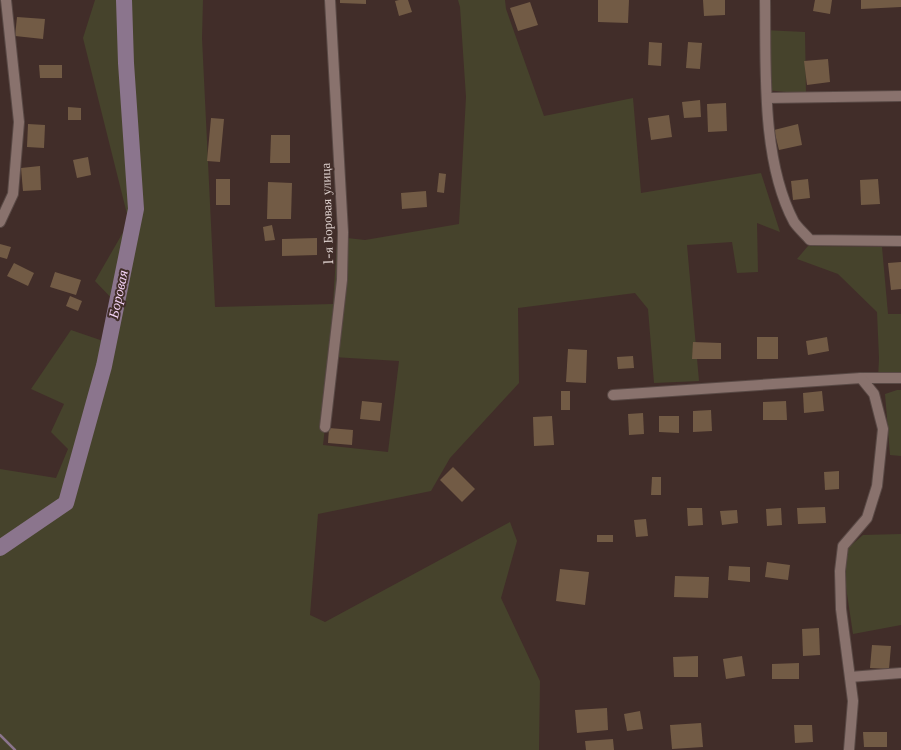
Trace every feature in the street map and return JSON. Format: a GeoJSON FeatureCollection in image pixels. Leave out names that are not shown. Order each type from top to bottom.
{"type":"FeatureCollection","features":[{"type":"Feature","properties":{"kind":"street"},"geometry":{"type":"LineString","coordinates":[[1,219],[13,194],[19,122],[6,0]]}},
{"type":"Feature","properties":{"kind":"street","name":"1-я Боровая улица"},"geometry":{"type":"LineString","coordinates":[[325,427],[342,280],[343,232],[330,0]]}},
{"type":"Feature","properties":{"kind":"street"},"geometry":{"type":"LineString","coordinates":[[765,0],[767,98],[774,162],[785,201],[795,223],[810,240],[901,241]]}},
{"type":"Feature","properties":{"kind":"street"},"geometry":{"type":"LineString","coordinates":[[767,98],[901,96]]}},
{"type":"Feature","properties":{"kind":"street"},"geometry":{"type":"LineString","coordinates":[[613,395],[861,378],[901,378]]}},
{"type":"Feature","properties":{"kind":"street"},"geometry":{"type":"LineString","coordinates":[[849,750],[853,701],[841,609],[841,565],[843,546],[867,518],[878,486],[883,429],[874,394],[861,378]]}},
{"type":"Feature","properties":{"kind":"street"},"geometry":{"type":"LineString","coordinates":[[850,677],[901,673]]}},
{"type":"Feature","properties":{"kind":"shaded area"},"geometry":{"type":"Polygon","coordinates":[[[95,0],[203,0],[202,38],[215,307],[333,304],[337,240],[347,238],[365,240],[459,224],[466,97],[460,7],[458,0],[505,0],[506,9],[544,116],[633,98],[641,193],[761,173],[780,232],[757,223],[758,272],[737,273],[732,242],[687,245],[699,381],[654,383],[648,309],[635,293],[518,308],[519,383],[450,458],[431,491],[318,514],[310,615],[325,622],[510,522],[517,541],[501,598],[540,681],[539,750],[0,750],[0,469],[56,478],[68,449],[51,432],[64,404],[31,389],[71,330],[106,342],[117,304],[95,281],[129,222],[83,38],[95,0]],[[333,357],[323,445],[388,452],[399,361],[333,357]]]}},
{"type":"Feature","properties":{"kind":"shaded area"},"geometry":{"type":"Polygon","coordinates":[[[764,30],[805,32],[806,94],[766,90],[764,30]]]}},
{"type":"Feature","properties":{"kind":"shaded area"},"geometry":{"type":"Polygon","coordinates":[[[808,246],[882,247],[888,314],[901,314],[901,380],[878,380],[879,358],[877,312],[838,274],[797,259],[808,246]]]}},
{"type":"Feature","properties":{"kind":"shaded area"},"geometry":{"type":"Polygon","coordinates":[[[901,390],[901,456],[890,455],[885,394],[901,390]]]}},
{"type":"Feature","properties":{"kind":"shaded area"},"geometry":{"type":"Polygon","coordinates":[[[901,534],[901,625],[853,634],[841,554],[863,535],[901,534]]]}},
{"type":"Feature","properties":{"kind":"building"},"geometry":{"type":"Polygon","coordinates":[[[340,0],[366,0],[366,4],[340,3],[340,0]]]}},
{"type":"Feature","properties":{"kind":"building"},"geometry":{"type":"Polygon","coordinates":[[[408,0],[412,12],[399,16],[395,1],[408,0]]]}},
{"type":"Feature","properties":{"kind":"building"},"geometry":{"type":"Polygon","coordinates":[[[598,0],[629,0],[628,23],[598,22],[598,0]]]}},
{"type":"Feature","properties":{"kind":"building"},"geometry":{"type":"Polygon","coordinates":[[[703,0],[725,0],[725,15],[704,16],[703,0]]]}},
{"type":"Feature","properties":{"kind":"building"},"geometry":{"type":"Polygon","coordinates":[[[815,0],[832,0],[830,14],[813,11],[815,0]]]}},
{"type":"Feature","properties":{"kind":"building"},"geometry":{"type":"Polygon","coordinates":[[[861,0],[901,0],[901,7],[861,9],[861,0]]]}},
{"type":"Feature","properties":{"kind":"building"},"geometry":{"type":"Polygon","coordinates":[[[530,2],[538,25],[518,31],[510,8],[530,2]]]}},
{"type":"Feature","properties":{"kind":"building"},"geometry":{"type":"Polygon","coordinates":[[[17,17],[45,19],[43,39],[15,36],[17,17]]]}},
{"type":"Feature","properties":{"kind":"building"},"geometry":{"type":"Polygon","coordinates":[[[649,42],[662,43],[661,66],[648,65],[649,42]]]}},
{"type":"Feature","properties":{"kind":"building"},"geometry":{"type":"Polygon","coordinates":[[[688,42],[702,43],[700,69],[686,68],[688,42]]]}},
{"type":"Feature","properties":{"kind":"building"},"geometry":{"type":"Polygon","coordinates":[[[828,59],[830,82],[807,85],[804,61],[828,59]]]}},
{"type":"Feature","properties":{"kind":"building"},"geometry":{"type":"Polygon","coordinates":[[[39,65],[62,65],[62,78],[40,78],[39,65]]]}},
{"type":"Feature","properties":{"kind":"building"},"geometry":{"type":"Polygon","coordinates":[[[700,100],[701,117],[684,118],[682,102],[700,100]]]}},
{"type":"Feature","properties":{"kind":"building"},"geometry":{"type":"Polygon","coordinates":[[[726,103],[727,131],[708,132],[707,104],[726,103]]]}},
{"type":"Feature","properties":{"kind":"building"},"geometry":{"type":"Polygon","coordinates":[[[68,107],[81,108],[81,120],[68,120],[68,107]]]}},
{"type":"Feature","properties":{"kind":"building"},"geometry":{"type":"Polygon","coordinates":[[[669,115],[672,137],[651,140],[648,118],[669,115]]]}},
{"type":"Feature","properties":{"kind":"building"},"geometry":{"type":"Polygon","coordinates":[[[211,118],[224,119],[220,162],[207,161],[211,118]]]}},
{"type":"Feature","properties":{"kind":"building"},"geometry":{"type":"Polygon","coordinates":[[[28,124],[45,125],[44,148],[27,147],[28,124]]]}},
{"type":"Feature","properties":{"kind":"building"},"geometry":{"type":"Polygon","coordinates":[[[798,124],[802,145],[779,150],[774,130],[798,124]]]}},
{"type":"Feature","properties":{"kind":"building"},"geometry":{"type":"Polygon","coordinates":[[[271,135],[290,135],[290,163],[270,163],[271,135]]]}},
{"type":"Feature","properties":{"kind":"building"},"geometry":{"type":"Polygon","coordinates":[[[88,157],[91,175],[77,178],[73,160],[88,157]]]}},
{"type":"Feature","properties":{"kind":"building"},"geometry":{"type":"Polygon","coordinates":[[[40,166],[41,190],[23,191],[21,168],[40,166]]]}},
{"type":"Feature","properties":{"kind":"building"},"geometry":{"type":"Polygon","coordinates":[[[439,173],[446,174],[444,193],[437,192],[439,173]]]}},
{"type":"Feature","properties":{"kind":"building"},"geometry":{"type":"Polygon","coordinates":[[[216,179],[230,179],[230,205],[216,205],[216,179]]]}},
{"type":"Feature","properties":{"kind":"building"},"geometry":{"type":"Polygon","coordinates":[[[808,179],[810,198],[793,200],[791,181],[808,179]]]}},
{"type":"Feature","properties":{"kind":"building"},"geometry":{"type":"Polygon","coordinates":[[[878,179],[880,204],[861,205],[860,180],[878,179]]]}},
{"type":"Feature","properties":{"kind":"building"},"geometry":{"type":"Polygon","coordinates":[[[268,182],[292,183],[291,219],[267,219],[268,182]]]}},
{"type":"Feature","properties":{"kind":"building"},"geometry":{"type":"Polygon","coordinates":[[[426,191],[427,207],[402,209],[401,193],[426,191]]]}},
{"type":"Feature","properties":{"kind":"building"},"geometry":{"type":"Polygon","coordinates":[[[272,225],[275,240],[265,241],[263,227],[272,225]]]}},
{"type":"Feature","properties":{"kind":"building"},"geometry":{"type":"Polygon","coordinates":[[[317,238],[317,255],[282,256],[282,239],[317,238]]]}},
{"type":"Feature","properties":{"kind":"building"},"geometry":{"type":"Polygon","coordinates":[[[0,244],[11,247],[7,259],[0,257],[0,244]]]}},
{"type":"Feature","properties":{"kind":"building"},"geometry":{"type":"Polygon","coordinates":[[[901,262],[901,289],[891,290],[888,263],[901,262]]]}},
{"type":"Feature","properties":{"kind":"building"},"geometry":{"type":"Polygon","coordinates":[[[14,263],[34,273],[28,286],[7,276],[14,263]]]}},
{"type":"Feature","properties":{"kind":"building"},"geometry":{"type":"Polygon","coordinates":[[[55,272],[81,280],[76,295],[50,287],[55,272]]]}},
{"type":"Feature","properties":{"kind":"building"},"geometry":{"type":"Polygon","coordinates":[[[70,296],[82,301],[78,311],[66,306],[70,296]]]}},
{"type":"Feature","properties":{"kind":"building"},"geometry":{"type":"Polygon","coordinates":[[[757,337],[778,337],[778,359],[757,359],[757,337]]]}},
{"type":"Feature","properties":{"kind":"building"},"geometry":{"type":"Polygon","coordinates":[[[827,337],[829,351],[808,355],[806,341],[827,337]]]}},
{"type":"Feature","properties":{"kind":"building"},"geometry":{"type":"Polygon","coordinates":[[[693,342],[721,343],[721,359],[692,359],[693,342]]]}},
{"type":"Feature","properties":{"kind":"building"},"geometry":{"type":"Polygon","coordinates":[[[568,349],[587,350],[586,383],[566,382],[568,349]]]}},
{"type":"Feature","properties":{"kind":"building"},"geometry":{"type":"Polygon","coordinates":[[[633,356],[634,368],[618,369],[617,357],[633,356]]]}},
{"type":"Feature","properties":{"kind":"building"},"geometry":{"type":"Polygon","coordinates":[[[561,391],[570,391],[570,410],[561,410],[561,391]]]}},
{"type":"Feature","properties":{"kind":"building"},"geometry":{"type":"Polygon","coordinates":[[[822,391],[824,411],[804,413],[803,393],[822,391]]]}},
{"type":"Feature","properties":{"kind":"building"},"geometry":{"type":"Polygon","coordinates":[[[362,401],[382,403],[380,421],[360,419],[362,401]]]}},
{"type":"Feature","properties":{"kind":"building"},"geometry":{"type":"Polygon","coordinates":[[[786,401],[787,420],[763,420],[763,402],[786,401]]]}},
{"type":"Feature","properties":{"kind":"building"},"geometry":{"type":"Polygon","coordinates":[[[711,410],[712,431],[693,432],[693,411],[711,410]]]}},
{"type":"Feature","properties":{"kind":"building"},"geometry":{"type":"Polygon","coordinates":[[[643,413],[644,434],[629,435],[628,414],[643,413]]]}},
{"type":"Feature","properties":{"kind":"building"},"geometry":{"type":"Polygon","coordinates":[[[552,416],[554,445],[534,446],[533,417],[552,416]]]}},
{"type":"Feature","properties":{"kind":"building"},"geometry":{"type":"Polygon","coordinates":[[[659,416],[679,416],[679,433],[659,432],[659,416]]]}},
{"type":"Feature","properties":{"kind":"building"},"geometry":{"type":"Polygon","coordinates":[[[329,428],[353,430],[352,445],[328,443],[329,428]]]}},
{"type":"Feature","properties":{"kind":"building"},"geometry":{"type":"Polygon","coordinates":[[[453,467],[475,489],[462,502],[440,480],[453,467]]]}},
{"type":"Feature","properties":{"kind":"building"},"geometry":{"type":"Polygon","coordinates":[[[839,471],[839,489],[825,490],[824,472],[839,471]]]}},
{"type":"Feature","properties":{"kind":"building"},"geometry":{"type":"Polygon","coordinates":[[[652,477],[661,477],[661,495],[651,495],[652,477]]]}},
{"type":"Feature","properties":{"kind":"building"},"geometry":{"type":"Polygon","coordinates":[[[825,507],[826,523],[798,524],[797,508],[825,507]]]}},
{"type":"Feature","properties":{"kind":"building"},"geometry":{"type":"Polygon","coordinates":[[[687,508],[702,508],[703,525],[688,526],[687,508]]]}},
{"type":"Feature","properties":{"kind":"building"},"geometry":{"type":"Polygon","coordinates":[[[781,508],[782,525],[767,526],[766,509],[781,508]]]}},
{"type":"Feature","properties":{"kind":"building"},"geometry":{"type":"Polygon","coordinates":[[[737,510],[738,523],[722,525],[720,511],[737,510]]]}},
{"type":"Feature","properties":{"kind":"building"},"geometry":{"type":"Polygon","coordinates":[[[646,519],[648,536],[636,537],[634,520],[646,519]]]}},
{"type":"Feature","properties":{"kind":"building"},"geometry":{"type":"Polygon","coordinates":[[[597,535],[613,535],[613,542],[597,542],[597,535]]]}},
{"type":"Feature","properties":{"kind":"building"},"geometry":{"type":"Polygon","coordinates":[[[767,562],[790,565],[788,580],[765,577],[767,562]]]}},
{"type":"Feature","properties":{"kind":"building"},"geometry":{"type":"Polygon","coordinates":[[[729,566],[750,567],[750,582],[728,580],[729,566]]]}},
{"type":"Feature","properties":{"kind":"building"},"geometry":{"type":"Polygon","coordinates":[[[560,569],[589,572],[585,605],[556,601],[560,569]]]}},
{"type":"Feature","properties":{"kind":"building"},"geometry":{"type":"Polygon","coordinates":[[[675,576],[709,577],[708,598],[674,597],[675,576]]]}},
{"type":"Feature","properties":{"kind":"building"},"geometry":{"type":"Polygon","coordinates":[[[819,628],[820,655],[803,656],[802,629],[819,628]]]}},
{"type":"Feature","properties":{"kind":"building"},"geometry":{"type":"Polygon","coordinates":[[[872,645],[891,646],[889,669],[870,668],[872,645]]]}},
{"type":"Feature","properties":{"kind":"building"},"geometry":{"type":"Polygon","coordinates":[[[698,656],[698,677],[674,677],[673,657],[698,656]]]}},
{"type":"Feature","properties":{"kind":"building"},"geometry":{"type":"Polygon","coordinates":[[[742,656],[745,676],[726,679],[723,659],[742,656]]]}},
{"type":"Feature","properties":{"kind":"building"},"geometry":{"type":"Polygon","coordinates":[[[799,663],[799,679],[772,679],[772,664],[799,663]]]}},
{"type":"Feature","properties":{"kind":"building"},"geometry":{"type":"Polygon","coordinates":[[[607,708],[608,730],[577,733],[575,710],[607,708]]]}},
{"type":"Feature","properties":{"kind":"building"},"geometry":{"type":"Polygon","coordinates":[[[640,711],[643,729],[627,731],[624,714],[640,711]]]}},
{"type":"Feature","properties":{"kind":"building"},"geometry":{"type":"Polygon","coordinates":[[[701,723],[703,747],[672,749],[670,725],[701,723]]]}},
{"type":"Feature","properties":{"kind":"building"},"geometry":{"type":"Polygon","coordinates":[[[794,725],[812,725],[813,742],[795,743],[794,725]]]}},
{"type":"Feature","properties":{"kind":"building"},"geometry":{"type":"Polygon","coordinates":[[[863,732],[887,732],[887,747],[864,747],[863,732]]]}},
{"type":"Feature","properties":{"kind":"building"},"geometry":{"type":"Polygon","coordinates":[[[613,739],[614,750],[586,750],[585,741],[613,739]]]}},
{"type":"Feature","properties":{"kind":"waterway","name":"Боровая"},"geometry":{"type":"LineString","coordinates":[[0,548],[66,503],[104,366],[136,209],[126,63],[124,0]]}},
{"type":"Feature","properties":{"kind":"waterway"},"geometry":{"type":"LineString","coordinates":[[0,735],[15,750]]}}]}
